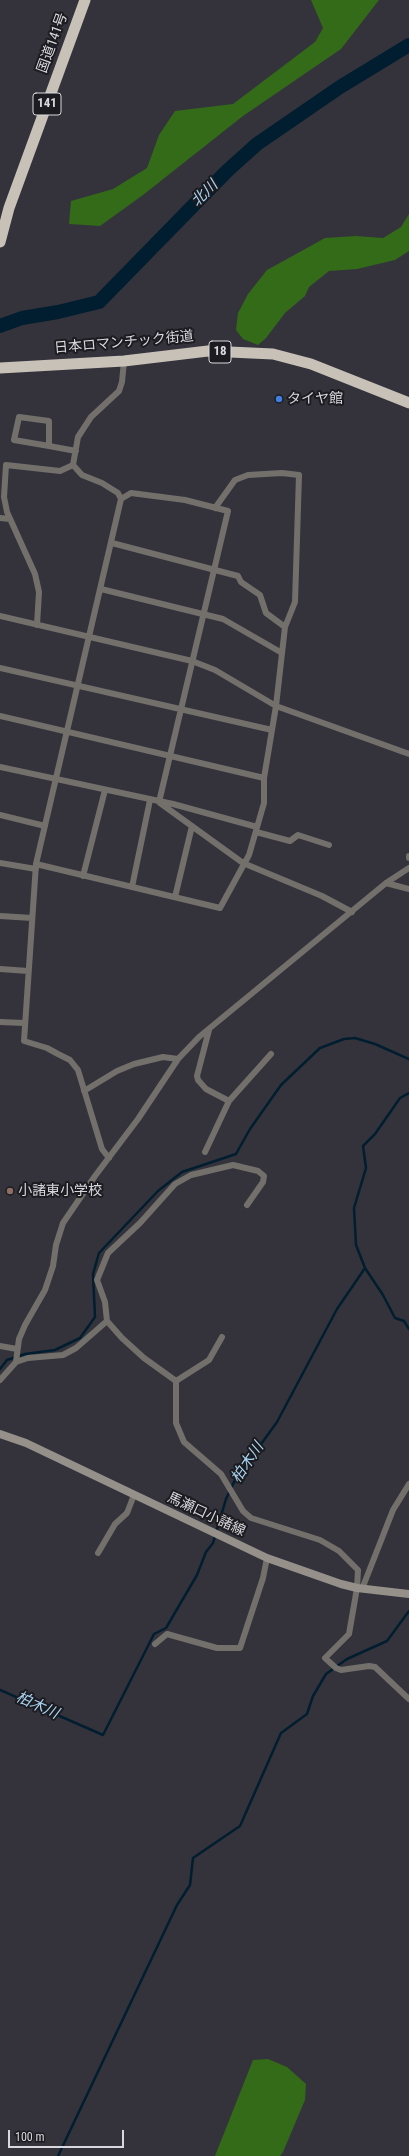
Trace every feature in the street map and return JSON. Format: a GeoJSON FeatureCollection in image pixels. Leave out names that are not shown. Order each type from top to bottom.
{"type":"FeatureCollection","features":[{"type":"Feature","properties":{"kind":"highway","name":"国道141号"},"geometry":{"type":"LineString","coordinates":[[0,242],[9,208],[85,0]]}},
{"type":"Feature","properties":{"kind":"highway","name":"国道141号"},"geometry":{"type":"LineString","coordinates":[[0,223],[9,208]]}},
{"type":"Feature","properties":{"kind":"highway","name":"日本ロマンチック街道"},"geometry":{"type":"LineString","coordinates":[[0,368],[124,361],[208,351],[273,354],[311,364],[409,403]]}},
{"type":"Feature","properties":{"kind":"main road","name":"馬瀬口小諸線"},"geometry":{"type":"LineString","coordinates":[[0,1434],[26,1443],[267,1558],[341,1584],[360,1589],[409,1594]]}},
{"type":"Feature","properties":{"kind":"street"},"geometry":{"type":"LineString","coordinates":[[73,465],[78,437],[91,417],[119,391],[122,382],[124,361]]}},
{"type":"Feature","properties":{"kind":"street"},"geometry":{"type":"LineString","coordinates":[[49,446],[49,421],[19,417],[14,440],[76,451]]}},
{"type":"Feature","properties":{"kind":"street"},"geometry":{"type":"LineString","coordinates":[[37,625],[39,592],[35,574],[10,519],[4,497],[6,465],[60,471],[73,465]]}},
{"type":"Feature","properties":{"kind":"street"},"geometry":{"type":"LineString","coordinates":[[73,465],[82,475],[102,483],[118,493],[121,499],[36,866],[24,1023],[24,1041],[47,1048],[70,1060],[78,1070],[102,1149],[109,1158]]}},
{"type":"Feature","properties":{"kind":"street"},"geometry":{"type":"LineString","coordinates":[[0,863],[36,866],[220,908],[243,863],[249,855],[264,803],[264,778],[276,706],[285,627],[295,602],[300,475],[282,473],[248,475],[235,480],[215,508]]}},
{"type":"Feature","properties":{"kind":"street"},"geometry":{"type":"LineString","coordinates":[[121,499],[130,493],[185,500],[228,511],[159,802]]}},
{"type":"Feature","properties":{"kind":"street"},"geometry":{"type":"LineString","coordinates":[[0,518],[10,519]]}},
{"type":"Feature","properties":{"kind":"street"},"geometry":{"type":"LineString","coordinates":[[112,543],[214,568],[238,576],[241,582],[260,595],[266,613],[285,627]]}},
{"type":"Feature","properties":{"kind":"street"},"geometry":{"type":"LineString","coordinates":[[101,589],[223,619],[282,653]]}},
{"type":"Feature","properties":{"kind":"street"},"geometry":{"type":"LineString","coordinates":[[0,616],[192,661],[215,670],[276,706],[409,754]]}},
{"type":"Feature","properties":{"kind":"street"},"geometry":{"type":"LineString","coordinates":[[0,668],[272,730]]}},
{"type":"Feature","properties":{"kind":"street"},"geometry":{"type":"LineString","coordinates":[[0,716],[264,778]]}},
{"type":"Feature","properties":{"kind":"street"},"geometry":{"type":"LineString","coordinates":[[0,767],[159,802],[257,829],[290,841],[298,835],[329,845]]}},
{"type":"Feature","properties":{"kind":"street"},"geometry":{"type":"LineString","coordinates":[[83,876],[105,790]]}},
{"type":"Feature","properties":{"kind":"street"},"geometry":{"type":"LineString","coordinates":[[132,887],[150,800]]}},
{"type":"Feature","properties":{"kind":"street"},"geometry":{"type":"LineString","coordinates":[[159,802],[243,863],[322,896],[352,912]]}},
{"type":"Feature","properties":{"kind":"street"},"geometry":{"type":"LineString","coordinates":[[0,815],[45,826]]}},
{"type":"Feature","properties":{"kind":"street"},"geometry":{"type":"LineString","coordinates":[[175,897],[192,826]]}},
{"type":"Feature","properties":{"kind":"street"},"geometry":{"type":"LineString","coordinates":[[16,1362],[17,1349],[25,1325],[45,1290],[53,1266],[56,1245],[63,1223],[142,1113],[178,1059],[199,1037],[386,883],[409,868]]}},
{"type":"Feature","properties":{"kind":"street"},"geometry":{"type":"LineString","coordinates":[[386,883],[409,889]]}},
{"type":"Feature","properties":{"kind":"street"},"geometry":{"type":"LineString","coordinates":[[0,916],[32,918]]}},
{"type":"Feature","properties":{"kind":"street"},"geometry":{"type":"LineString","coordinates":[[0,970],[28,971]]}},
{"type":"Feature","properties":{"kind":"street"},"geometry":{"type":"LineString","coordinates":[[0,1022],[24,1023]]}},
{"type":"Feature","properties":{"kind":"street"},"geometry":{"type":"LineString","coordinates":[[209,1030],[197,1076],[198,1080],[206,1089],[229,1101]]}},
{"type":"Feature","properties":{"kind":"street"},"geometry":{"type":"LineString","coordinates":[[205,1152],[229,1101],[271,1054]]}},
{"type":"Feature","properties":{"kind":"street"},"geometry":{"type":"LineString","coordinates":[[84,1090],[117,1071],[134,1064],[163,1057],[178,1059]]}},
{"type":"Feature","properties":{"kind":"street"},"geometry":{"type":"LineString","coordinates":[[176,1381],[144,1358],[122,1338],[107,1321],[105,1302],[97,1280],[108,1253],[140,1223],[174,1184],[191,1175],[232,1165],[258,1171],[264,1176],[263,1182],[247,1205]]}},
{"type":"Feature","properties":{"kind":"street"},"geometry":{"type":"LineString","coordinates":[[0,1380],[16,1362],[28,1358],[63,1355],[76,1348],[107,1321]]}},
{"type":"Feature","properties":{"kind":"street"},"geometry":{"type":"LineString","coordinates":[[176,1381],[209,1360],[222,1337]]}},
{"type":"Feature","properties":{"kind":"street"},"geometry":{"type":"LineString","coordinates":[[0,1346],[17,1349]]}},
{"type":"Feature","properties":{"kind":"street"},"geometry":{"type":"LineString","coordinates":[[176,1381],[176,1422],[184,1442],[221,1474],[242,1511],[251,1518],[320,1540],[339,1551],[358,1570],[360,1589]]}},
{"type":"Feature","properties":{"kind":"street"},"geometry":{"type":"LineString","coordinates":[[409,1484],[393,1510],[360,1589],[349,1634],[325,1658],[336,1668],[341,1670],[369,1666],[376,1667],[409,1699]]}},
{"type":"Feature","properties":{"kind":"street"},"geometry":{"type":"LineString","coordinates":[[98,1553],[115,1524],[127,1512],[134,1495]]}},
{"type":"Feature","properties":{"kind":"street"},"geometry":{"type":"LineString","coordinates":[[155,1644],[166,1634],[217,1648],[240,1648],[263,1578],[267,1558]]}},
{"type":"Feature","properties":{"kind":"green space"},"geometry":{"type":"Polygon","coordinates":[[[311,0],[379,0],[341,49],[243,116],[143,195],[100,226],[69,224],[71,201],[113,189],[147,168],[159,135],[175,111],[233,104],[315,42],[323,28],[311,0]]]}},
{"type":"Feature","properties":{"kind":"green space"},"geometry":{"type":"Polygon","coordinates":[[[409,214],[409,251],[395,260],[357,269],[329,271],[309,287],[305,296],[285,313],[266,338],[258,345],[243,339],[236,330],[238,313],[248,294],[267,270],[325,238],[356,236],[383,238],[401,227],[409,214]]]}},
{"type":"Feature","properties":{"kind":"green space"},"geometry":{"type":"Polygon","coordinates":[[[268,2059],[287,2067],[306,2084],[305,2100],[283,2152],[280,2156],[215,2156],[253,2060],[268,2059]]]}},
{"type":"Feature","properties":{"kind":"waterway","name":"北川"},"geometry":{"type":"LineString","coordinates":[[0,326],[22,318],[58,312],[99,302],[227,171],[257,144],[340,87],[409,45]]}},
{"type":"Feature","properties":{"kind":"waterway"},"geometry":{"type":"LineString","coordinates":[[0,1369],[7,1360],[25,1354],[55,1350],[80,1338],[95,1317],[93,1274],[99,1253],[158,1191],[182,1172],[236,1154],[250,1129],[281,1085],[320,1048],[344,1039],[355,1038],[375,1044],[409,1059]]}},
{"type":"Feature","properties":{"kind":"waterway","name":"柏木川"},"geometry":{"type":"LineString","coordinates":[[0,1690],[103,1735],[154,1634],[166,1628],[197,1575],[206,1552],[213,1543],[226,1499],[235,1480],[277,1422],[337,1309],[365,1268],[356,1245],[354,1208],[366,1168],[363,1146],[375,1134],[400,1098],[409,1093]]}},
{"type":"Feature","properties":{"kind":"waterway"},"geometry":{"type":"LineString","coordinates":[[365,1268],[383,1295],[395,1318],[404,1321],[409,1329]]}},
{"type":"Feature","properties":{"kind":"waterway"},"geometry":{"type":"LineString","coordinates":[[58,2156],[177,1905],[190,1885],[193,1858],[240,1826],[281,1733],[307,1714],[313,1696],[326,1674],[347,1659],[387,1641],[409,1611]]}},
{"type":"Feature","properties":{"kind":"place","name":"タイヤ館"},"geometry":{"type":"Point","coordinates":[279,399]}},
{"type":"Feature","properties":{"kind":"place","name":"小諸東小学校"},"geometry":{"type":"Point","coordinates":[10,1191]}}]}
